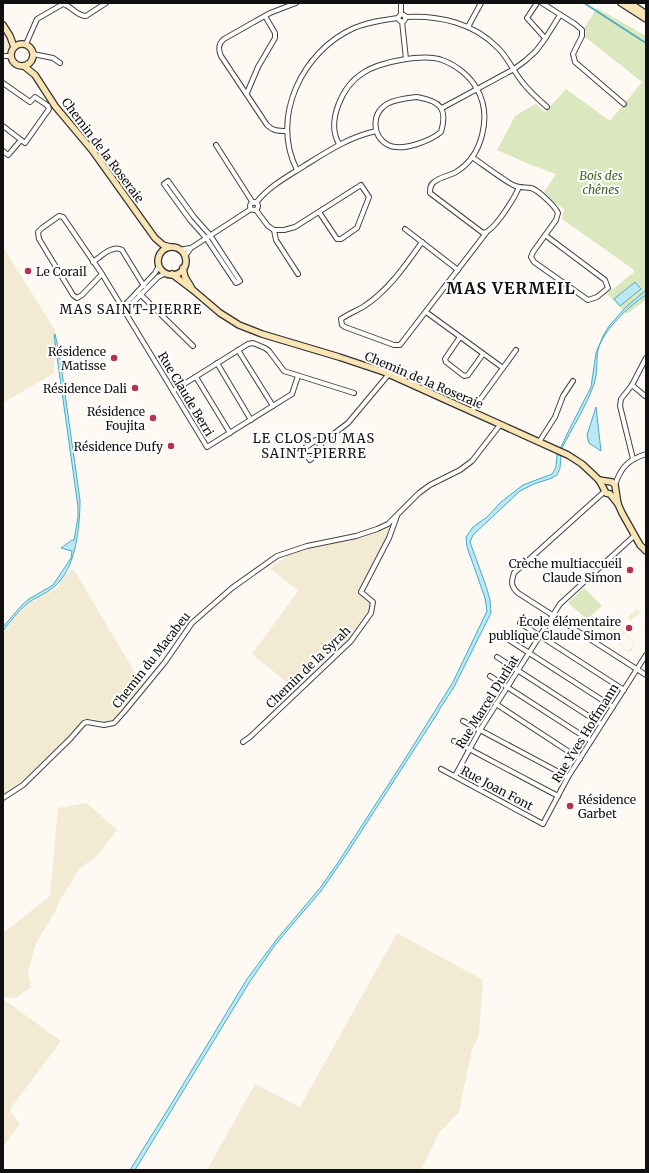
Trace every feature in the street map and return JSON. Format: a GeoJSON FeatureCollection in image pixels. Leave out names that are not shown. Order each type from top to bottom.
{"type":"FeatureCollection","features":[{"type":"Feature","properties":{"kind":"street"},"geometry":{"type":"LineString","coordinates":[[11,56],[37,19],[63,4],[67,5],[82,16],[86,16],[100,5],[106,3]]}},
{"type":"Feature","properties":{"kind":"street"},"geometry":{"type":"LineString","coordinates":[[287,131],[276,131],[271,129],[221,56],[219,47],[224,39],[283,7],[296,3]]}},
{"type":"Feature","properties":{"kind":"street"},"geometry":{"type":"LineString","coordinates":[[398,18],[401,14],[401,3]]}},
{"type":"Feature","properties":{"kind":"street"},"geometry":{"type":"LineString","coordinates":[[468,27],[481,3]]}},
{"type":"Feature","properties":{"kind":"street"},"geometry":{"type":"LineString","coordinates":[[537,3],[527,18],[545,38]]}},
{"type":"Feature","properties":{"kind":"street"},"geometry":{"type":"LineString","coordinates":[[542,3],[582,30],[582,36],[573,54],[575,62],[624,104]]}},
{"type":"Feature","properties":{"kind":"street"},"geometry":{"type":"LineString","coordinates":[[621,3],[646,19]]}},
{"type":"Feature","properties":{"kind":"street"},"geometry":{"type":"LineString","coordinates":[[630,3],[646,14]]}},
{"type":"Feature","properties":{"kind":"street"},"geometry":{"type":"LineString","coordinates":[[401,14],[406,17],[424,16],[442,18],[468,27],[486,38],[499,48],[522,82],[531,93],[547,107]]}},
{"type":"Feature","properties":{"kind":"street"},"geometry":{"type":"LineString","coordinates":[[442,108],[514,69],[525,61],[536,50],[560,15]]}},
{"type":"Feature","properties":{"kind":"street"},"geometry":{"type":"LineString","coordinates":[[247,93],[258,67],[275,38],[275,33],[265,16]]}},
{"type":"Feature","properties":{"kind":"street"},"geometry":{"type":"LineString","coordinates":[[402,21],[406,17]]}},
{"type":"Feature","properties":{"kind":"street"},"geometry":{"type":"LineString","coordinates":[[297,170],[290,152],[287,120],[292,99],[305,70],[314,57],[338,36],[353,28],[369,22],[398,18],[402,21],[406,59]]}},
{"type":"Feature","properties":{"kind":"street"},"geometry":{"type":"LineString","coordinates":[[3,24],[10,36],[19,45],[31,48],[33,57]]}},
{"type":"Feature","properties":{"kind":"street"},"geometry":{"type":"LineString","coordinates":[[3,56],[11,56]]}},
{"type":"Feature","properties":{"kind":"street"},"geometry":{"type":"LineString","coordinates":[[11,56],[14,63],[17,65],[24,66],[33,57],[53,58],[60,63]]}},
{"type":"Feature","properties":{"kind":"street","name":"Chemin de la Roseraie"},"geometry":{"type":"LineString","coordinates":[[33,57],[35,74]]}},
{"type":"Feature","properties":{"kind":"street"},"geometry":{"type":"LineString","coordinates":[[339,144],[335,138],[334,132],[334,116],[336,108],[345,90],[362,73],[384,64],[406,59],[430,58],[441,60],[461,70],[477,89],[483,105],[484,126],[477,148],[464,166],[456,172],[434,181],[431,184],[430,193],[483,233],[486,233]]}},
{"type":"Feature","properties":{"kind":"street","name":"Chemin de la Roseraie"},"geometry":{"type":"LineString","coordinates":[[24,66],[35,74],[55,106],[95,155],[155,238],[163,245],[170,247]]}},
{"type":"Feature","properties":{"kind":"street"},"geometry":{"type":"LineString","coordinates":[[3,83],[30,102],[35,97],[48,106],[49,109],[25,143],[3,126]]}},
{"type":"Feature","properties":{"kind":"street"},"geometry":{"type":"LineString","coordinates":[[417,97],[428,99],[437,103],[442,108],[444,118],[440,132],[427,141],[412,145],[390,146],[379,137],[376,131],[375,122],[379,112],[387,104],[404,98],[417,97]]}},
{"type":"Feature","properties":{"kind":"street"},"geometry":{"type":"LineString","coordinates":[[319,212],[337,239],[340,239],[357,228],[369,197],[361,185],[295,227],[284,230],[274,230],[268,226],[250,206],[273,185],[339,144],[361,134],[376,131]]}},
{"type":"Feature","properties":{"kind":"street"},"geometry":{"type":"LineString","coordinates":[[3,151],[9,154],[21,140]]}},
{"type":"Feature","properties":{"kind":"street"},"geometry":{"type":"LineString","coordinates":[[180,250],[190,248],[254,210],[258,206],[254,203],[216,145]]}},
{"type":"Feature","properties":{"kind":"street"},"geometry":{"type":"LineString","coordinates":[[472,156],[508,182],[519,187],[533,189],[541,194],[556,208],[558,213],[556,220],[545,235],[533,252],[531,257],[534,262],[588,300],[597,297],[608,288],[605,280],[545,235]]}},
{"type":"Feature","properties":{"kind":"street"},"geometry":{"type":"LineString","coordinates":[[208,236],[168,181],[164,184],[190,220],[208,236],[236,283],[240,281],[208,236]]}},
{"type":"Feature","properties":{"kind":"street"},"geometry":{"type":"LineString","coordinates":[[422,242],[399,274],[386,288],[363,307],[341,319],[341,323],[345,327],[394,345],[400,345],[486,233],[490,230],[516,195],[519,187]]}},
{"type":"Feature","properties":{"kind":"street","name":"Rue Claude Berri"},"geometry":{"type":"LineString","coordinates":[[102,274],[82,295],[77,298],[73,295],[39,239],[38,232],[59,216],[63,217],[102,274],[207,447],[292,394],[298,376]]}},
{"type":"Feature","properties":{"kind":"street"},"geometry":{"type":"LineString","coordinates":[[405,229],[458,270]]}},
{"type":"Feature","properties":{"kind":"street"},"geometry":{"type":"LineString","coordinates":[[274,230],[276,240],[298,274]]}},
{"type":"Feature","properties":{"kind":"street","name":"Chemin de la Roseraie"},"geometry":{"type":"LineString","coordinates":[[155,238],[159,254]]}},
{"type":"Feature","properties":{"kind":"street"},"geometry":{"type":"LineString","coordinates":[[169,274],[160,269],[158,258],[159,254],[170,247],[177,248],[185,256]]}},
{"type":"Feature","properties":{"kind":"street"},"geometry":{"type":"LineString","coordinates":[[93,262],[114,248],[119,248],[122,250],[144,286]]}},
{"type":"Feature","properties":{"kind":"street"},"geometry":{"type":"LineString","coordinates":[[123,310],[158,277],[180,271],[185,264],[185,256],[190,248]]}},
{"type":"Feature","properties":{"kind":"street"},"geometry":{"type":"LineString","coordinates":[[139,294],[159,266]]}},
{"type":"Feature","properties":{"kind":"street","name":"Chemin de la Roseraie"},"geometry":{"type":"LineString","coordinates":[[183,268],[185,277],[193,290]]}},
{"type":"Feature","properties":{"kind":"street","name":"Chemin de la Roseraie"},"geometry":{"type":"LineString","coordinates":[[169,274],[193,290],[220,313],[239,325],[262,334],[389,374],[570,456],[582,464],[609,491],[618,504],[640,545],[646,551]]}},
{"type":"Feature","properties":{"kind":"street"},"geometry":{"type":"LineString","coordinates":[[139,294],[193,346]]}},
{"type":"Feature","properties":{"kind":"street"},"geometry":{"type":"LineString","coordinates":[[426,312],[503,368]]}},
{"type":"Feature","properties":{"kind":"street"},"geometry":{"type":"LineString","coordinates":[[460,337],[445,359],[446,362],[464,376],[468,375],[483,354]]}},
{"type":"Feature","properties":{"kind":"street"},"geometry":{"type":"LineString","coordinates":[[173,391],[238,350],[248,344],[253,343],[269,351],[284,371],[354,393]]}},
{"type":"Feature","properties":{"kind":"street"},"geometry":{"type":"LineString","coordinates":[[238,350],[273,406]]}},
{"type":"Feature","properties":{"kind":"street"},"geometry":{"type":"LineString","coordinates":[[471,412],[516,350]]}},
{"type":"Feature","properties":{"kind":"street"},"geometry":{"type":"LineString","coordinates":[[633,459],[620,406],[621,399],[632,386],[646,358]]}},
{"type":"Feature","properties":{"kind":"street"},"geometry":{"type":"LineString","coordinates":[[217,363],[251,420]]}},
{"type":"Feature","properties":{"kind":"street"},"geometry":{"type":"LineString","coordinates":[[320,444],[348,423],[389,374]]}},
{"type":"Feature","properties":{"kind":"street"},"geometry":{"type":"LineString","coordinates":[[196,376],[230,433]]}},
{"type":"Feature","properties":{"kind":"street"},"geometry":{"type":"LineString","coordinates":[[539,442],[555,417],[563,396],[573,381]]}},
{"type":"Feature","properties":{"kind":"street"},"geometry":{"type":"LineString","coordinates":[[632,386],[645,396]]}},
{"type":"Feature","properties":{"kind":"street","name":"Chemin du Macabeu"},"geometry":{"type":"LineString","coordinates":[[3,798],[23,785],[70,739],[84,723],[87,722],[104,725],[114,723],[165,662],[192,622],[232,588],[277,556],[296,549],[356,536],[388,524],[419,493],[430,485],[460,470],[472,461],[500,425]]}},
{"type":"Feature","properties":{"kind":"street"},"geometry":{"type":"LineString","coordinates":[[316,440],[320,444],[323,449],[310,460],[302,450],[316,440]]}},
{"type":"Feature","properties":{"kind":"street"},"geometry":{"type":"LineString","coordinates":[[609,491],[605,485],[611,483],[618,477],[622,470],[633,459],[646,454]]}},
{"type":"Feature","properties":{"kind":"street"},"geometry":{"type":"LineString","coordinates":[[599,480],[611,483],[616,488],[609,491],[514,573],[511,580],[513,588],[518,593],[646,675]]}},
{"type":"Feature","properties":{"kind":"street","name":"Chemin de la Syrah"},"geometry":{"type":"LineString","coordinates":[[243,742],[342,649],[360,629],[371,613],[373,602],[361,592],[389,538],[397,516]]}},
{"type":"Feature","properties":{"kind":"street","name":"Rue Marcel Durliat"},"geometry":{"type":"LineString","coordinates":[[455,776],[480,730],[560,604],[635,535]]}},
{"type":"Feature","properties":{"kind":"street"},"geometry":{"type":"LineString","coordinates":[[520,623],[624,690]]}},
{"type":"Feature","properties":{"kind":"street"},"geometry":{"type":"LineString","coordinates":[[508,640],[613,707]]}},
{"type":"Feature","properties":{"kind":"street","name":"Rue Yves Hoffmann"},"geometry":{"type":"LineString","coordinates":[[543,824],[568,777],[646,655]]}},
{"type":"Feature","properties":{"kind":"street"},"geometry":{"type":"LineString","coordinates":[[497,657],[601,724]]}},
{"type":"Feature","properties":{"kind":"street"},"geometry":{"type":"LineString","coordinates":[[490,676],[591,741]]}},
{"type":"Feature","properties":{"kind":"street"},"geometry":{"type":"LineString","coordinates":[[496,704],[580,759]]}},
{"type":"Feature","properties":{"kind":"street"},"geometry":{"type":"LineString","coordinates":[[463,721],[568,777]]}},
{"type":"Feature","properties":{"kind":"street"},"geometry":{"type":"LineString","coordinates":[[454,741],[558,796]]}},
{"type":"Feature","properties":{"kind":"street","name":"Rue Joan Font"},"geometry":{"type":"LineString","coordinates":[[441,769],[543,824]]}},
{"type":"Feature","properties":{"kind":"shaded area"},"geometry":{"type":"Polygon","coordinates":[[[3,33],[9,40],[10,45],[8,49],[4,51],[3,51],[3,33]]]}},
{"type":"Feature","properties":{"kind":"shaded area"},"geometry":{"type":"Polygon","coordinates":[[[3,247],[55,330],[54,373],[3,403],[3,247]]]}},
{"type":"Feature","properties":{"kind":"shaded area"},"geometry":{"type":"Polygon","coordinates":[[[392,528],[359,593],[373,604],[349,639],[295,689],[252,654],[298,591],[270,568],[290,554],[392,528]]]}},
{"type":"Feature","properties":{"kind":"shaded area"},"geometry":{"type":"Polygon","coordinates":[[[74,570],[143,686],[116,720],[108,723],[92,718],[82,721],[69,737],[7,794],[3,795],[3,633],[18,614],[32,602],[56,589],[69,571],[74,570]]]}},
{"type":"Feature","properties":{"kind":"shaded area"},"geometry":{"type":"Polygon","coordinates":[[[87,803],[117,830],[97,856],[80,868],[36,943],[28,972],[31,987],[16,998],[3,997],[3,933],[50,896],[58,808],[87,803]]]}},
{"type":"Feature","properties":{"kind":"shaded area"},"geometry":{"type":"Polygon","coordinates":[[[397,933],[483,980],[479,1035],[472,1049],[459,1112],[439,1133],[421,1170],[207,1170],[255,1084],[300,1107],[397,933]]]}},
{"type":"Feature","properties":{"kind":"shaded area"},"geometry":{"type":"Polygon","coordinates":[[[3,999],[61,1041],[11,1108],[11,1112],[20,1124],[3,1147],[3,999]]]}},
{"type":"Feature","properties":{"kind":"green space","name":"Bois des chênes"},"geometry":{"type":"Polygon","coordinates":[[[597,8],[646,36],[646,300],[627,314],[607,294],[634,272],[634,270],[562,219],[564,209],[555,203],[544,192],[556,174],[497,150],[515,116],[535,104],[545,112],[566,89],[610,121],[642,82],[585,37],[586,32],[584,28],[597,8]]]}},
{"type":"Feature","properties":{"kind":"green space"},"geometry":{"type":"Polygon","coordinates":[[[584,588],[602,606],[587,619],[568,603],[584,588]]]}},
{"type":"Feature","properties":{"kind":"green space"},"geometry":{"type":"Polygon","coordinates":[[[637,609],[641,612],[631,621],[628,617],[637,609]]]}},
{"type":"Feature","properties":{"kind":"green space"},"geometry":{"type":"Polygon","coordinates":[[[615,626],[620,627],[634,643],[634,646],[631,651],[626,651],[611,635],[611,630],[615,626]],[[616,628],[612,631],[612,635],[626,650],[629,650],[633,646],[633,643],[620,629],[616,628]]]}},
{"type":"Feature","properties":{"kind":"water"},"geometry":{"type":"Polygon","coordinates":[[[635,282],[641,289],[620,306],[614,299],[635,282]]]}},
{"type":"Feature","properties":{"kind":"water"},"geometry":{"type":"Polygon","coordinates":[[[646,290],[646,295],[632,305],[618,319],[601,342],[598,350],[596,376],[591,393],[561,450],[560,449],[591,387],[596,353],[603,336],[609,326],[626,307],[646,290]]]}},
{"type":"Feature","properties":{"kind":"water"},"geometry":{"type":"Polygon","coordinates":[[[55,334],[59,351],[80,500],[78,535],[72,559],[61,579],[54,587],[24,606],[3,631],[3,627],[22,605],[29,599],[53,585],[71,558],[72,551],[61,548],[74,540],[78,517],[78,507],[55,334]]]}},
{"type":"Feature","properties":{"kind":"water"},"geometry":{"type":"Polygon","coordinates":[[[596,407],[601,451],[589,443],[587,435],[596,407]]]}},
{"type":"Feature","properties":{"kind":"water"},"geometry":{"type":"Polygon","coordinates":[[[557,454],[561,456],[560,468],[557,475],[520,491],[473,535],[470,542],[486,586],[490,600],[491,613],[454,687],[346,855],[321,891],[275,945],[249,983],[135,1170],[130,1170],[247,979],[277,939],[320,888],[337,864],[453,682],[487,611],[485,598],[467,547],[466,537],[473,527],[487,517],[501,502],[523,485],[552,474],[556,467],[557,454]]]}},
{"type":"Feature","properties":{"kind":"waterway"},"geometry":{"type":"LineString","coordinates":[[584,3],[646,43]]}},
{"type":"Feature","properties":{"kind":"place","name":"Le Corail"},"geometry":{"type":"Point","coordinates":[28,271]}},
{"type":"Feature","properties":{"kind":"place","name":"Résidence Matisse"},"geometry":{"type":"Point","coordinates":[114,358]}},
{"type":"Feature","properties":{"kind":"place","name":"Résidence Dali"},"geometry":{"type":"Point","coordinates":[135,388]}},
{"type":"Feature","properties":{"kind":"place","name":"Résidence Foujita"},"geometry":{"type":"Point","coordinates":[153,418]}},
{"type":"Feature","properties":{"kind":"place","name":"Résidence Dufy"},"geometry":{"type":"Point","coordinates":[171,446]}},
{"type":"Feature","properties":{"kind":"place","name":"Crèche multiaccueil Claude Simon"},"geometry":{"type":"Point","coordinates":[630,570]}},
{"type":"Feature","properties":{"kind":"place","name":"École élémentaire publique Claude Simon"},"geometry":{"type":"Point","coordinates":[629,628]}},
{"type":"Feature","properties":{"kind":"place","name":"Résidence Garbet"},"geometry":{"type":"Point","coordinates":[570,806]}},
{"type":"Feature","properties":{"kind":"district","name":"MAS VERMEIL"},"geometry":{"type":"Point","coordinates":[511,288]}},
{"type":"Feature","properties":{"kind":"district","name":"MAS SAINT-PIERRE"},"geometry":{"type":"Point","coordinates":[131,309]}},
{"type":"Feature","properties":{"kind":"district","name":"LE CLOS DU MAS SAINT-PIERRE"},"geometry":{"type":"Point","coordinates":[314,446]}}]}
